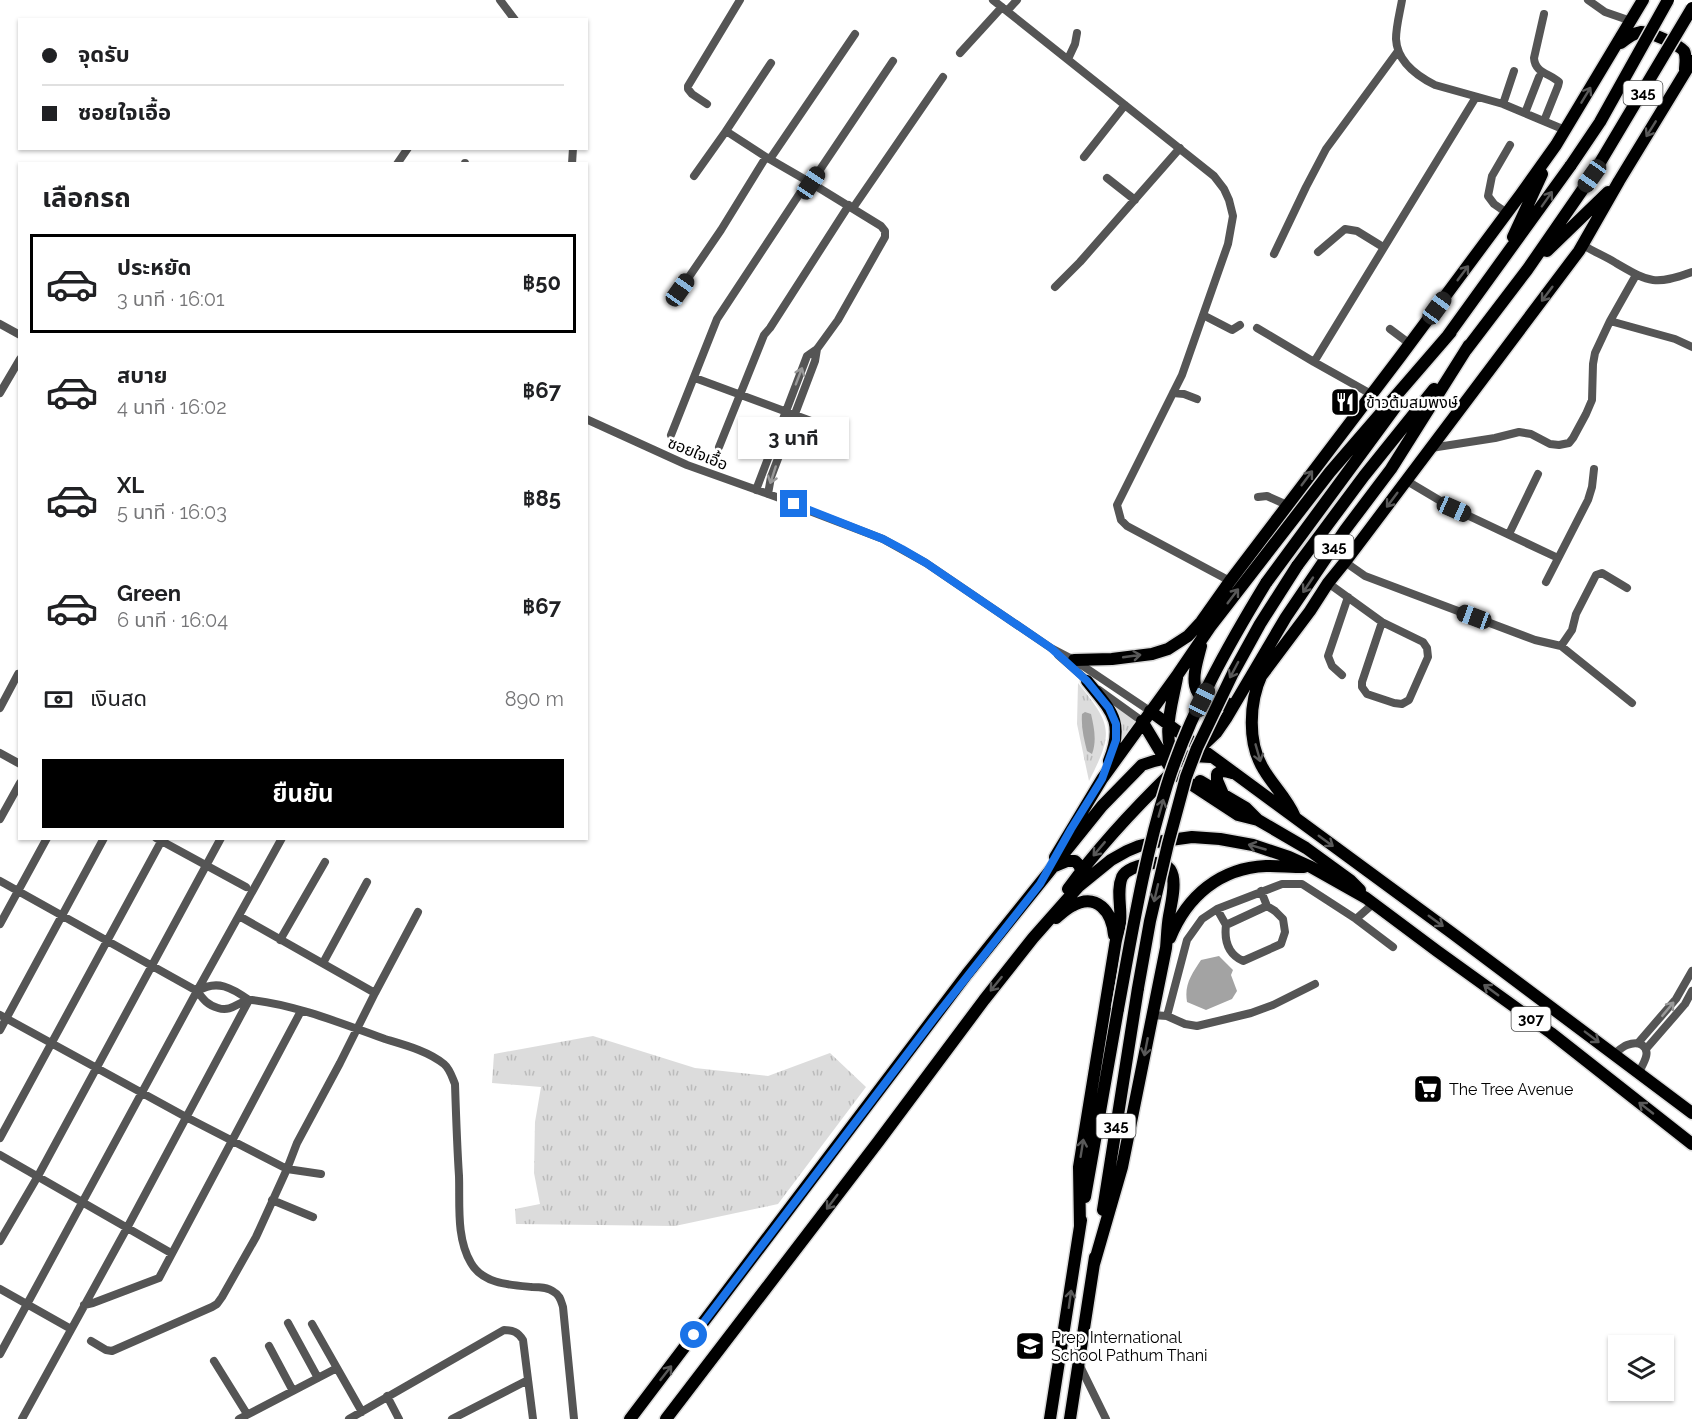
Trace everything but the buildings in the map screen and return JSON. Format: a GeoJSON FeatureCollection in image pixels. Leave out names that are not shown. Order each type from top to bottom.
{"type":"FeatureCollection","features":[{"type":"Feature","properties":{"kind":"main road"},"geometry":{"type":"LineString","coordinates":[[1074,660],[1112,659],[1152,654],[1168,649],[1188,636],[1201,622],[1556,145],[1643,0]]}},
{"type":"Feature","properties":{"kind":"main road","name":"345"},"geometry":{"type":"LineString","coordinates":[[1050,1419],[1118,1008],[1150,846],[1168,783],[1193,717],[1219,665],[1266,583],[1500,266],[1571,165],[1600,122],[1668,0]]}},
{"type":"Feature","properties":{"kind":"main road","name":"345"},"geometry":{"type":"LineString","coordinates":[[1070,1419],[1150,921],[1186,777],[1197,748],[1233,673],[1260,624],[1297,566],[1364,476],[1470,345],[1527,270],[1592,176],[1692,8]]}},
{"type":"Feature","properties":{"kind":"main road"},"geometry":{"type":"LineString","coordinates":[[1259,679],[1328,583],[1583,245],[1619,181],[1689,68],[1679,46],[1647,32],[1638,32],[1613,50]]}},
{"type":"Feature","properties":{"kind":"main road"},"geometry":{"type":"LineString","coordinates":[[1500,266],[1556,145]]}},
{"type":"Feature","properties":{"kind":"main road"},"geometry":{"type":"LineString","coordinates":[[1527,270],[1619,181]]}},
{"type":"Feature","properties":{"kind":"main road","name":"345"},"geometry":{"type":"LineString","coordinates":[[1146,716],[1206,632],[1305,504],[1362,434],[1451,332]]}},
{"type":"Feature","properties":{"kind":"main road","name":"345"},"geometry":{"type":"LineString","coordinates":[[1195,753],[1216,733],[1286,617],[1390,469],[1470,345]]}},
{"type":"Feature","properties":{"kind":"main road"},"geometry":{"type":"LineString","coordinates":[[1243,564],[1305,504]]}},
{"type":"Feature","properties":{"kind":"main road"},"geometry":{"type":"LineString","coordinates":[[1213,605],[1194,674],[1194,684],[1203,698],[1215,704],[1223,705],[1239,697]]}},
{"type":"Feature","properties":{"kind":"main road"},"geometry":{"type":"LineString","coordinates":[[1286,617],[1259,679],[1251,719],[1257,756],[1263,770],[1289,803],[1296,819]]}},
{"type":"Feature","properties":{"kind":"main road"},"geometry":{"type":"LineString","coordinates":[[1172,763],[1169,725],[1178,674]]}},
{"type":"Feature","properties":{"kind":"main road"},"geometry":{"type":"LineString","coordinates":[[1087,681],[1109,708],[1116,724],[1116,740],[1102,779]]}},
{"type":"Feature","properties":{"kind":"main road"},"geometry":{"type":"LineString","coordinates":[[1146,716],[1155,723],[1188,724],[1206,720],[1223,711],[1239,697]]}},
{"type":"Feature","properties":{"kind":"main road"},"geometry":{"type":"LineString","coordinates":[[1033,939],[1081,870],[1138,805],[1161,771],[1172,763],[1195,753],[1169,725],[1146,716]]}},
{"type":"Feature","properties":{"kind":"main road"},"geometry":{"type":"LineString","coordinates":[[1040,884],[1072,826],[1146,716]]}},
{"type":"Feature","properties":{"kind":"main road","name":"307"},"geometry":{"type":"LineString","coordinates":[[1146,716],[1172,763],[1238,815],[1258,820],[1306,848],[1350,880],[1370,901],[1551,1033],[1692,1144]]}},
{"type":"Feature","properties":{"kind":"main road"},"geometry":{"type":"LineString","coordinates":[[1155,723],[1172,763],[1246,808],[1258,820]]}},
{"type":"Feature","properties":{"kind":"main road","name":"307"},"geometry":{"type":"LineString","coordinates":[[1195,753],[1211,757],[1232,772],[1692,1113]]}},
{"type":"Feature","properties":{"kind":"main road"},"geometry":{"type":"LineString","coordinates":[[630,1419],[961,983],[1102,806],[1142,765],[1172,763]]}},
{"type":"Feature","properties":{"kind":"main road"},"geometry":{"type":"LineString","coordinates":[[1224,795],[1217,780],[1217,774],[1225,770],[1232,772]]}},
{"type":"Feature","properties":{"kind":"main road"},"geometry":{"type":"LineString","coordinates":[[666,1419],[984,1000],[1078,886],[1111,860],[1138,846],[1156,842],[1192,837],[1220,839],[1253,845],[1311,867],[1370,901]]}},
{"type":"Feature","properties":{"kind":"main road"},"geometry":{"type":"LineString","coordinates":[[1054,866],[1067,861],[1075,861],[1081,870]]}},
{"type":"Feature","properties":{"kind":"main road"},"geometry":{"type":"LineString","coordinates":[[1080,1227],[1079,1167],[1120,923],[1119,886],[1123,875],[1129,870],[1158,862],[1167,866],[1174,874],[1175,888],[1168,919],[1166,948],[1122,1167],[1094,1264]]}},
{"type":"Feature","properties":{"kind":"main road"},"geometry":{"type":"LineString","coordinates":[[1166,948],[1175,925],[1201,890],[1243,870],[1264,866],[1311,867]]}},
{"type":"Feature","properties":{"kind":"main road"},"geometry":{"type":"LineString","coordinates":[[1033,939],[1073,906],[1087,901],[1106,909],[1113,924],[1115,946]]}},
{"type":"Feature","properties":{"kind":"street"},"geometry":{"type":"LineString","coordinates":[[500,0],[514,18]]}},
{"type":"Feature","properties":{"kind":"street"},"geometry":{"type":"LineString","coordinates":[[707,104],[692,94],[688,86],[740,0]]}},
{"type":"Feature","properties":{"kind":"street"},"geometry":{"type":"LineString","coordinates":[[993,0],[1214,176],[1229,200],[1233,216],[1228,244],[1182,375],[1117,505],[1121,520],[1127,526],[1230,581]]}},
{"type":"Feature","properties":{"kind":"street"},"geometry":{"type":"LineString","coordinates":[[960,53],[1004,9],[1017,0]]}},
{"type":"Feature","properties":{"kind":"street"},"geometry":{"type":"LineString","coordinates":[[1402,0],[1396,36],[1398,51],[1414,72],[1425,81],[1503,104],[1565,130]]}},
{"type":"Feature","properties":{"kind":"street"},"geometry":{"type":"LineString","coordinates":[[1588,0],[1605,12],[1630,21]]}},
{"type":"Feature","properties":{"kind":"street"},"geometry":{"type":"LineString","coordinates":[[1544,14],[1534,64],[1537,69],[1559,82],[1544,121]]}},
{"type":"Feature","properties":{"kind":"street"},"geometry":{"type":"LineString","coordinates":[[1068,59],[1077,33]]}},
{"type":"Feature","properties":{"kind":"street"},"geometry":{"type":"LineString","coordinates":[[680,290],[768,158],[855,34]]}},
{"type":"Feature","properties":{"kind":"street"},"geometry":{"type":"LineString","coordinates":[[1274,254],[1326,149],[1398,51]]}},
{"type":"Feature","properties":{"kind":"street"},"geometry":{"type":"LineString","coordinates":[[670,435],[695,378],[717,318],[894,61]]}},
{"type":"Feature","properties":{"kind":"street"},"geometry":{"type":"LineString","coordinates":[[694,176],[771,63]]}},
{"type":"Feature","properties":{"kind":"street"},"geometry":{"type":"LineString","coordinates":[[1503,104],[1514,71]]}},
{"type":"Feature","properties":{"kind":"street"},"geometry":{"type":"LineString","coordinates":[[719,447],[764,334],[943,77]]}},
{"type":"Feature","properties":{"kind":"street"},"geometry":{"type":"LineString","coordinates":[[1526,113],[1539,77]]}},
{"type":"Feature","properties":{"kind":"street"},"geometry":{"type":"LineString","coordinates":[[1314,362],[1476,97]]}},
{"type":"Feature","properties":{"kind":"street"},"geometry":{"type":"LineString","coordinates":[[1084,157],[1125,105]]}},
{"type":"Feature","properties":{"kind":"street"},"geometry":{"type":"LineString","coordinates":[[726,131],[851,207],[885,231],[885,237],[838,320],[817,349],[807,356],[756,490]]}},
{"type":"Feature","properties":{"kind":"street"},"geometry":{"type":"LineString","coordinates":[[1507,213],[1494,204],[1488,196],[1492,176],[1509,145]]}},
{"type":"Feature","properties":{"kind":"street"},"geometry":{"type":"LineString","coordinates":[[1055,287],[1180,148]]}},
{"type":"Feature","properties":{"kind":"street"},"geometry":{"type":"LineString","coordinates":[[1107,178],[1135,200]]}},
{"type":"Feature","properties":{"kind":"street"},"geometry":{"type":"LineString","coordinates":[[1318,252],[1345,229],[1357,231],[1383,247]]}},
{"type":"Feature","properties":{"kind":"street"},"geometry":{"type":"LineString","coordinates":[[1583,245],[1646,279],[1662,280],[1692,272]]}},
{"type":"Feature","properties":{"kind":"street"},"geometry":{"type":"LineString","coordinates":[[1431,448],[1519,432],[1531,434],[1550,444],[1569,443],[1593,400],[1595,353],[1636,275]]}},
{"type":"Feature","properties":{"kind":"street"},"geometry":{"type":"LineString","coordinates":[[1203,315],[1232,330],[1240,325]]}},
{"type":"Feature","properties":{"kind":"street"},"geometry":{"type":"LineString","coordinates":[[1610,321],[1675,339],[1692,347]]}},
{"type":"Feature","properties":{"kind":"street"},"geometry":{"type":"LineString","coordinates":[[0,324],[18,334]]}},
{"type":"Feature","properties":{"kind":"street"},"geometry":{"type":"LineString","coordinates":[[1257,328],[1371,394]]}},
{"type":"Feature","properties":{"kind":"street"},"geometry":{"type":"LineString","coordinates":[[1390,329],[1410,344]]}},
{"type":"Feature","properties":{"kind":"street"},"geometry":{"type":"LineString","coordinates":[[768,494],[771,477],[815,361],[817,349]]}},
{"type":"Feature","properties":{"kind":"street"},"geometry":{"type":"LineString","coordinates":[[0,393],[18,362]]}},
{"type":"Feature","properties":{"kind":"street"},"geometry":{"type":"LineString","coordinates":[[695,378],[838,431]]}},
{"type":"Feature","properties":{"kind":"street"},"geometry":{"type":"LineString","coordinates":[[1173,393],[1197,399]]}},
{"type":"Feature","properties":{"kind":"street","name":"ซอยใจเอื้อ"},"geometry":{"type":"LineString","coordinates":[[588,420],[677,460],[876,536],[926,563],[1051,648]]}},
{"type":"Feature","properties":{"kind":"street"},"geometry":{"type":"LineString","coordinates":[[1546,582],[1588,500],[1594,469]]}},
{"type":"Feature","properties":{"kind":"street"},"geometry":{"type":"LineString","coordinates":[[1509,534],[1538,474]]}},
{"type":"Feature","properties":{"kind":"street"},"geometry":{"type":"LineString","coordinates":[[1407,480],[1443,504],[1558,558]]}},
{"type":"Feature","properties":{"kind":"street"},"geometry":{"type":"LineString","coordinates":[[1258,497],[1267,496],[1287,505]]}},
{"type":"Feature","properties":{"kind":"street"},"geometry":{"type":"LineString","coordinates":[[1346,562],[1365,576],[1534,640],[1561,646],[1632,703]]}},
{"type":"Feature","properties":{"kind":"street"},"geometry":{"type":"LineString","coordinates":[[1561,646],[1572,630],[1576,614],[1596,574],[1602,573],[1627,588]]}},
{"type":"Feature","properties":{"kind":"street"},"geometry":{"type":"LineString","coordinates":[[1328,583],[1382,622],[1415,637],[1427,648],[1428,657],[1409,700],[1402,704],[1367,694],[1362,687],[1382,622]]}},
{"type":"Feature","properties":{"kind":"street"},"geometry":{"type":"LineString","coordinates":[[1342,675],[1332,666],[1328,656],[1348,597]]}},
{"type":"Feature","properties":{"kind":"street"},"geometry":{"type":"LineString","coordinates":[[1051,648],[1074,660],[1146,716]]}},
{"type":"Feature","properties":{"kind":"street"},"geometry":{"type":"LineString","coordinates":[[1051,648],[1087,681],[1146,716]]}},
{"type":"Feature","properties":{"kind":"street"},"geometry":{"type":"LineString","coordinates":[[0,708],[18,674]]}},
{"type":"Feature","properties":{"kind":"street"},"geometry":{"type":"LineString","coordinates":[[0,753],[18,763]]}},
{"type":"Feature","properties":{"kind":"street"},"geometry":{"type":"LineString","coordinates":[[0,819],[18,787]]}},
{"type":"Feature","properties":{"kind":"street"},"geometry":{"type":"LineString","coordinates":[[0,924],[46,840]]}},
{"type":"Feature","properties":{"kind":"street"},"geometry":{"type":"LineString","coordinates":[[0,1030],[3,1017],[63,917],[103,840]]}},
{"type":"Feature","properties":{"kind":"street"},"geometry":{"type":"LineString","coordinates":[[0,1138],[160,840],[246,887]]}},
{"type":"Feature","properties":{"kind":"street"},"geometry":{"type":"LineString","coordinates":[[0,1241],[38,1176],[220,840]]}},
{"type":"Feature","properties":{"kind":"street"},"geometry":{"type":"LineString","coordinates":[[0,1354],[281,840]]}},
{"type":"Feature","properties":{"kind":"street"},"geometry":{"type":"LineString","coordinates":[[280,940],[325,862]]}},
{"type":"Feature","properties":{"kind":"street"},"geometry":{"type":"LineString","coordinates":[[0,881],[152,966],[196,992],[206,1003],[218,1009],[229,1010],[249,1000]]}},
{"type":"Feature","properties":{"kind":"street"},"geometry":{"type":"LineString","coordinates":[[323,963],[367,882]]}},
{"type":"Feature","properties":{"kind":"street"},"geometry":{"type":"LineString","coordinates":[[1167,1016],[1187,940],[1202,919],[1217,909],[1282,884],[1302,884],[1356,919],[1393,947]]}},
{"type":"Feature","properties":{"kind":"street"},"geometry":{"type":"LineString","coordinates":[[1217,909],[1226,925],[1225,936],[1228,948],[1234,957],[1243,961],[1281,944],[1285,932],[1282,919],[1267,906],[1261,891]]}},
{"type":"Feature","properties":{"kind":"street"},"geometry":{"type":"LineString","coordinates":[[1356,919],[1370,901]]}},
{"type":"Feature","properties":{"kind":"street"},"geometry":{"type":"LineString","coordinates":[[1226,925],[1267,906]]}},
{"type":"Feature","properties":{"kind":"street"},"geometry":{"type":"LineString","coordinates":[[91,1341],[112,1351],[217,1304],[256,1237],[297,1143],[418,912]]}},
{"type":"Feature","properties":{"kind":"street"},"geometry":{"type":"LineString","coordinates":[[239,916],[375,993]]}},
{"type":"Feature","properties":{"kind":"street"},"geometry":{"type":"LineString","coordinates":[[1614,1054],[1626,1045],[1638,1042],[1676,999],[1692,971]]}},
{"type":"Feature","properties":{"kind":"street"},"geometry":{"type":"LineString","coordinates":[[1152,1015],[1167,1016],[1185,1024],[1197,1026],[1251,1013],[1315,984]]}},
{"type":"Feature","properties":{"kind":"street"},"geometry":{"type":"LineString","coordinates":[[196,992],[206,986],[226,987],[249,1000],[301,1011],[357,1029],[434,1057],[447,1066],[455,1084],[460,1215],[462,1240],[467,1254],[470,1262],[480,1274],[488,1279],[510,1285],[545,1288],[560,1298],[563,1307],[574,1419]]}},
{"type":"Feature","properties":{"kind":"street"},"geometry":{"type":"LineString","coordinates":[[1646,1049],[1684,1004],[1692,991]]}},
{"type":"Feature","properties":{"kind":"street"},"geometry":{"type":"LineString","coordinates":[[22,1419],[249,1000]]}},
{"type":"Feature","properties":{"kind":"street"},"geometry":{"type":"LineString","coordinates":[[84,1305],[159,1278],[301,1011]]}},
{"type":"Feature","properties":{"kind":"street"},"geometry":{"type":"LineString","coordinates":[[3,1017],[142,1094],[287,1169],[321,1174]]}},
{"type":"Feature","properties":{"kind":"street"},"geometry":{"type":"LineString","coordinates":[[1638,1042],[1646,1049],[1647,1054],[1638,1072]]}},
{"type":"Feature","properties":{"kind":"street"},"geometry":{"type":"LineString","coordinates":[[0,1155],[171,1253]]}},
{"type":"Feature","properties":{"kind":"street"},"geometry":{"type":"LineString","coordinates":[[272,1200],[313,1217]]}},
{"type":"Feature","properties":{"kind":"street"},"geometry":{"type":"LineString","coordinates":[[0,1289],[71,1329]]}},
{"type":"Feature","properties":{"kind":"street"},"geometry":{"type":"LineString","coordinates":[[288,1323],[318,1378]]}},
{"type":"Feature","properties":{"kind":"street"},"geometry":{"type":"LineString","coordinates":[[312,1324],[362,1412]]}},
{"type":"Feature","properties":{"kind":"street"},"geometry":{"type":"LineString","coordinates":[[349,1419],[504,1330],[518,1333],[523,1340],[533,1419]]}},
{"type":"Feature","properties":{"kind":"street"},"geometry":{"type":"LineString","coordinates":[[269,1346],[293,1391]]}},
{"type":"Feature","properties":{"kind":"street"},"geometry":{"type":"LineString","coordinates":[[214,1361],[247,1414]]}},
{"type":"Feature","properties":{"kind":"street"},"geometry":{"type":"LineString","coordinates":[[1079,1363],[1106,1419]]}},
{"type":"Feature","properties":{"kind":"street"},"geometry":{"type":"LineString","coordinates":[[239,1419],[337,1368]]}},
{"type":"Feature","properties":{"kind":"street"},"geometry":{"type":"LineString","coordinates":[[452,1419],[528,1380]]}},
{"type":"Feature","properties":{"kind":"street"},"geometry":{"type":"LineString","coordinates":[[387,1396],[399,1419]]}},
{"type":"Feature","properties":{"kind":"green space"},"geometry":{"type":"Polygon","coordinates":[[[1078,683],[1098,709],[1106,729],[1103,751],[1089,781],[1077,724],[1078,683]]]}},
{"type":"Feature","properties":{"kind":"green space"},"geometry":{"type":"Polygon","coordinates":[[[1106,695],[1139,722],[1108,764],[1117,734],[1106,695]]]}},
{"type":"Feature","properties":{"kind":"green space"},"geometry":{"type":"Polygon","coordinates":[[[593,1036],[695,1068],[768,1076],[830,1053],[866,1087],[778,1204],[675,1226],[516,1224],[515,1209],[540,1204],[534,1173],[535,1122],[541,1087],[492,1083],[494,1054],[593,1036]]]}},
{"type":"Feature","properties":{"kind":"shaded area"},"geometry":{"type":"Polygon","coordinates":[[[1085,712],[1091,714],[1093,724],[1095,739],[1092,754],[1087,751],[1083,733],[1082,714],[1085,712]]]}},
{"type":"Feature","properties":{"kind":"shaded area"},"geometry":{"type":"Polygon","coordinates":[[[1219,956],[1233,970],[1231,975],[1237,991],[1232,999],[1206,1010],[1187,1002],[1188,984],[1201,960],[1219,956]]]}},
{"type":"Feature","properties":{"kind":"place","name":"ข้าวต้มสมพงษ์"},"geometry":{"type":"Point","coordinates":[1345,402]}},
{"type":"Feature","properties":{"kind":"place","name":"The Tree Avenue"},"geometry":{"type":"Point","coordinates":[1428,1089]}},
{"type":"Feature","properties":{"kind":"place","name":"Prep International School Pathum Thani"},"geometry":{"type":"Point","coordinates":[1030,1346]}},
{"type":"Feature","properties":{"kind":"route"},"geometry":{"type":"LineString","coordinates":[[694,1335],[967,975],[1040,884],[1102,779],[1113,751],[1117,732],[1109,708],[1087,681],[1051,648],[902,549],[883,539],[794,504]]}}]}
